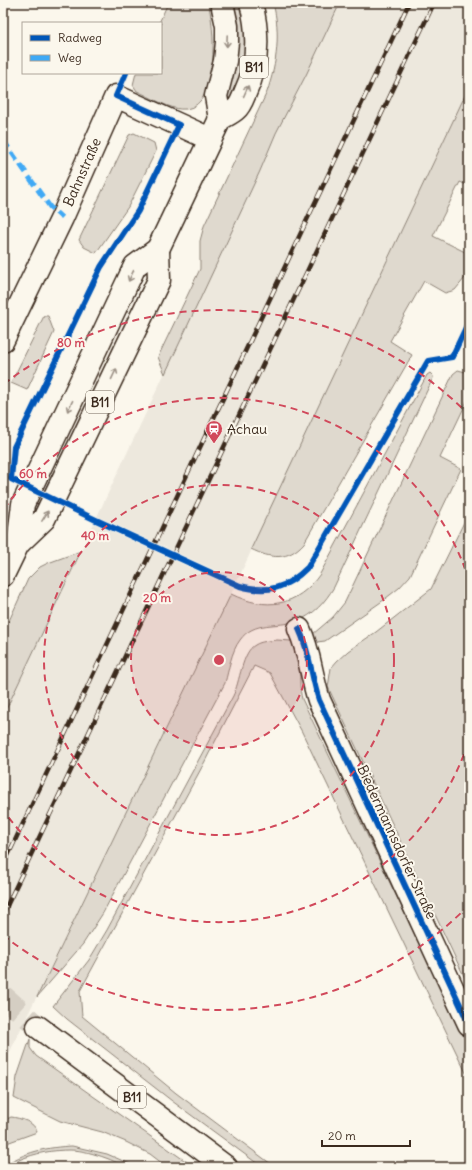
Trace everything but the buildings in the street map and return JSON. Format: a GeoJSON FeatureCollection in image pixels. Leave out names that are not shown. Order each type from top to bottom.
{"type":"FeatureCollection","features":[{"type":"Feature","properties":{"kind":"main road","name":"B11"},"geometry":{"type":"LineString","coordinates":[[220,119],[216,96],[225,61],[227,42],[227,26],[222,3]]}},
{"type":"Feature","properties":{"kind":"main road","name":"B11"},"geometry":{"type":"LineString","coordinates":[[3,575],[18,544],[23,504],[135,266],[158,249],[220,119],[237,109],[250,81],[254,66],[257,34],[251,3]]}},
{"type":"Feature","properties":{"kind":"main road","name":"Bahnstraße"},"geometry":{"type":"LineString","coordinates":[[3,340],[62,218],[116,96],[210,139]]}},
{"type":"Feature","properties":{"kind":"main road","name":"Biedermannsdorfer Straße"},"geometry":{"type":"LineString","coordinates":[[299,629],[308,652],[312,667],[313,682],[319,700],[469,1024]]}},
{"type":"Feature","properties":{"kind":"main road","name":"B11"},"geometry":{"type":"LineString","coordinates":[[38,1027],[226,1167]]}},
{"type":"Feature","properties":{"kind":"shaded area"},"geometry":{"type":"Polygon","coordinates":[[[168,3],[208,3],[213,46],[210,80],[205,94],[197,104],[186,109],[174,108],[161,103],[137,91],[133,85],[136,74],[162,74],[162,22],[159,22],[168,3]]]}},
{"type":"Feature","properties":{"kind":"shaded area"},"geometry":{"type":"Polygon","coordinates":[[[233,3],[240,3],[246,29],[247,49],[244,67],[234,99],[227,102],[225,97],[232,73],[237,39],[237,27],[233,3]]]}},
{"type":"Feature","properties":{"kind":"shaded area"},"geometry":{"type":"Polygon","coordinates":[[[273,3],[340,3],[306,75],[276,133],[260,171],[165,374],[158,357],[200,269],[200,241],[204,226],[267,92],[277,48],[277,25],[273,3]]]}},
{"type":"Feature","properties":{"kind":"shaded area"},"geometry":{"type":"Polygon","coordinates":[[[340,3],[469,3],[469,87],[231,594],[3,1066],[3,716],[260,171],[276,133],[306,75],[340,3]]]}},
{"type":"Feature","properties":{"kind":"shaded area"},"geometry":{"type":"Polygon","coordinates":[[[469,87],[469,186],[460,182],[433,236],[469,254],[469,273],[455,290],[445,293],[424,281],[390,341],[412,355],[304,543],[292,553],[279,556],[265,555],[251,549],[469,87]]]}},
{"type":"Feature","properties":{"kind":"shaded area"},"geometry":{"type":"Polygon","coordinates":[[[134,133],[154,143],[156,151],[128,207],[96,253],[84,247],[79,240],[129,135],[134,133]]]}},
{"type":"Feature","properties":{"kind":"shaded area"},"geometry":{"type":"Polygon","coordinates":[[[44,316],[48,316],[54,332],[27,390],[11,383],[44,316]]]}},
{"type":"Feature","properties":{"kind":"shaded area"},"geometry":{"type":"Polygon","coordinates":[[[458,370],[469,373],[469,397],[440,458],[461,469],[410,576],[399,588],[381,602],[325,641],[317,642],[314,639],[313,634],[333,617],[345,602],[453,374],[458,370]]]}},
{"type":"Feature","properties":{"kind":"shaded area"},"geometry":{"type":"Polygon","coordinates":[[[430,373],[433,378],[331,593],[314,612],[309,615],[289,623],[259,627],[246,634],[240,640],[232,655],[225,683],[103,913],[83,944],[37,997],[231,594],[256,603],[280,603],[291,599],[311,585],[320,574],[427,375],[430,373]]]}},
{"type":"Feature","properties":{"kind":"shaded area"},"geometry":{"type":"Polygon","coordinates":[[[469,512],[469,987],[328,687],[331,668],[337,661],[348,651],[376,632],[431,589],[469,512]]]}},
{"type":"Feature","properties":{"kind":"shaded area"},"geometry":{"type":"Polygon","coordinates":[[[81,551],[3,716],[3,634],[28,579],[40,567],[81,551]]]}},
{"type":"Feature","properties":{"kind":"shaded area"},"geometry":{"type":"Polygon","coordinates":[[[277,640],[291,641],[295,647],[299,661],[302,699],[469,1048],[469,1079],[302,732],[270,673],[254,666],[202,767],[80,991],[82,1016],[176,1093],[275,1167],[262,1167],[172,1101],[67,1019],[53,1006],[89,960],[107,930],[233,696],[247,654],[257,644],[277,640]]]}},
{"type":"Feature","properties":{"kind":"shaded area"},"geometry":{"type":"Polygon","coordinates":[[[30,1039],[30,1048],[36,1056],[194,1167],[167,1167],[150,1154],[126,1142],[102,1132],[60,1121],[14,1098],[17,1077],[30,1039]]]}},
{"type":"Feature","properties":{"kind":"shaded area"},"geometry":{"type":"Polygon","coordinates":[[[11,1117],[30,1123],[37,1132],[4,1144],[3,1121],[11,1117]]]}},
{"type":"Feature","properties":{"kind":"shaded area"},"geometry":{"type":"Polygon","coordinates":[[[72,1146],[107,1154],[137,1167],[123,1165],[88,1152],[70,1150],[51,1151],[38,1154],[3,1167],[10,1162],[36,1151],[72,1146]]]}},
{"type":"Feature","properties":{"kind":"tunnel"},"geometry":{"type":"LineString","coordinates":[[3,996],[38,1027]]}},
{"type":"Feature","properties":{"kind":"railway"},"geometry":{"type":"LineString","coordinates":[[3,866],[409,3]]}},
{"type":"Feature","properties":{"kind":"railway"},"geometry":{"type":"LineString","coordinates":[[3,914],[434,3]]}},
{"type":"Feature","properties":{"kind":"marked path"},"geometry":{"type":"LineString","coordinates":[[3,140],[50,207],[62,218]]}},
{"type":"Feature","properties":{"kind":"cycle path"},"geometry":{"type":"LineString","coordinates":[[126,74],[116,96],[179,125],[138,211],[101,267],[14,447],[11,479],[240,586],[260,589],[277,587],[293,580],[308,567],[428,361],[452,357],[469,321]]}},
{"type":"Feature","properties":{"kind":"cycle path"},"geometry":{"type":"LineString","coordinates":[[299,629],[306,646],[319,700],[469,1024]]}},
{"type":"Feature","properties":{"kind":"place","name":"Achau"},"geometry":{"type":"Point","coordinates":[214,444]}}]}
